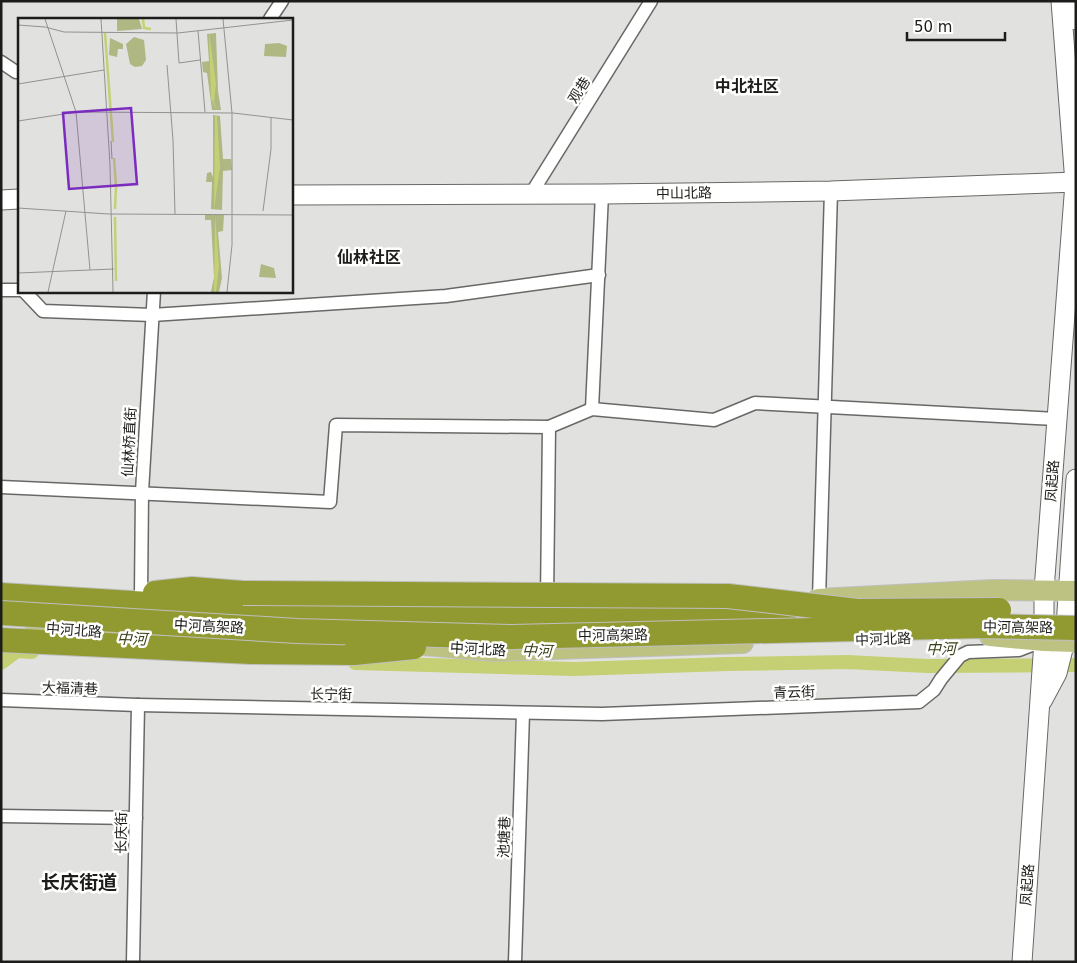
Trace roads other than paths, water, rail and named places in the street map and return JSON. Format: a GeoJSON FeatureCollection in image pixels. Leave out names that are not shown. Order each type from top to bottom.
{"type":"FeatureCollection","features":[{"type":"Feature","properties":{"kind":"highway"},"geometry":{"type":"LineString","coordinates":[[141,594],[192,589],[243,593],[728,596],[857,611]]}},
{"type":"Feature","properties":{"kind":"highway","name":"中河高架路"},"geometry":{"type":"LineString","coordinates":[[1,595],[296,613],[986,609],[1073,598]]}},
{"type":"Feature","properties":{"kind":"highway","name":"中河高架路"},"geometry":{"type":"LineString","coordinates":[[1,613],[297,631],[512,637],[982,626],[1058,651]]}},
{"type":"Feature","properties":{"kind":"highway"},"geometry":{"type":"LineString","coordinates":[[1,640],[251,652],[354,653],[512,637]]}},
{"type":"Feature","properties":{"kind":"main road","name":"凤起路"},"geometry":{"type":"LineString","coordinates":[[1022,962],[1039,707],[1058,651],[1044,590],[1075,182],[1061,1]]}},
{"type":"Feature","properties":{"kind":"main road"},"geometry":{"type":"LineString","coordinates":[[1074,1],[1076,20]]}},
{"type":"Feature","properties":{"kind":"main road","name":"中山北路"},"geometry":{"type":"LineString","coordinates":[[292,195],[831,191],[1075,182]]}},
{"type":"Feature","properties":{"kind":"main road"},"geometry":{"type":"LineString","coordinates":[[1,200],[18,199]]}},
{"type":"Feature","properties":{"kind":"main road"},"geometry":{"type":"LineString","coordinates":[[1058,651],[1073,598],[1076,479]]}},
{"type":"Feature","properties":{"kind":"main road"},"geometry":{"type":"LineString","coordinates":[[1,584],[242,602],[326,604],[744,603],[993,590],[1044,590],[1073,598]]}},
{"type":"Feature","properties":{"kind":"main road","name":"中河北路"},"geometry":{"type":"LineString","coordinates":[[1,624],[141,635],[412,644],[496,651],[985,636],[1058,651]]}},
{"type":"Feature","properties":{"kind":"street"},"geometry":{"type":"LineString","coordinates":[[271,18],[282,1]]}},
{"type":"Feature","properties":{"kind":"street","name":"观巷"},"geometry":{"type":"LineString","coordinates":[[531,194],[651,1]]}},
{"type":"Feature","properties":{"kind":"street"},"geometry":{"type":"LineString","coordinates":[[1,62],[18,72]]}},
{"type":"Feature","properties":{"kind":"street"},"geometry":{"type":"LineString","coordinates":[[819,599],[831,191]]}},
{"type":"Feature","properties":{"kind":"street"},"geometry":{"type":"LineString","coordinates":[[592,409],[602,194]]}},
{"type":"Feature","properties":{"kind":"street"},"geometry":{"type":"LineString","coordinates":[[25,292],[43,311],[152,314],[446,296],[598,275]]}},
{"type":"Feature","properties":{"kind":"street"},"geometry":{"type":"LineString","coordinates":[[1,290],[18,290]]}},
{"type":"Feature","properties":{"kind":"street","name":"仙林桥直街"},"geometry":{"type":"LineString","coordinates":[[141,594],[142,492],[154,292]]}},
{"type":"Feature","properties":{"kind":"street"},"geometry":{"type":"LineString","coordinates":[[1,487],[330,502],[336,425],[549,428],[592,409],[714,420],[755,403],[1056,419]]}},
{"type":"Feature","properties":{"kind":"street"},"geometry":{"type":"LineString","coordinates":[[547,602],[549,428]]}},
{"type":"Feature","properties":{"kind":"street","name":"青云街"},"geometry":{"type":"LineString","coordinates":[[523,713],[602,714],[919,702],[934,690],[960,656],[968,652],[1058,651]]}},
{"type":"Feature","properties":{"kind":"street","name":"大福清巷"},"geometry":{"type":"LineString","coordinates":[[1,700],[138,706]]}},
{"type":"Feature","properties":{"kind":"street","name":"长宁街"},"geometry":{"type":"LineString","coordinates":[[138,706],[523,713]]}},
{"type":"Feature","properties":{"kind":"street","name":"长庆街"},"geometry":{"type":"LineString","coordinates":[[133,962],[138,706]]}},
{"type":"Feature","properties":{"kind":"street","name":"池塘巷"},"geometry":{"type":"LineString","coordinates":[[515,962],[523,713]]}},
{"type":"Feature","properties":{"kind":"street"},"geometry":{"type":"LineString","coordinates":[[1,816],[136,818]]}},
{"type":"Feature","properties":{"kind":"waterway","name":"中河"},"geometry":{"type":"LineString","coordinates":[[1,663],[17,651],[32,652]]}},
{"type":"Feature","properties":{"kind":"waterway","name":"中河"},"geometry":{"type":"LineString","coordinates":[[355,663],[574,669],[847,662],[927,666],[1076,665]]}},
{"type":"Feature","properties":{"kind":"district","name":"中北社区"},"geometry":{"type":"Point","coordinates":[747,86]}},
{"type":"Feature","properties":{"kind":"district","name":"仙林社区"},"geometry":{"type":"Point","coordinates":[369,257]}},
{"type":"Feature","properties":{"kind":"district","name":"长庆街道"},"geometry":{"type":"Point","coordinates":[79,882]}}]}
